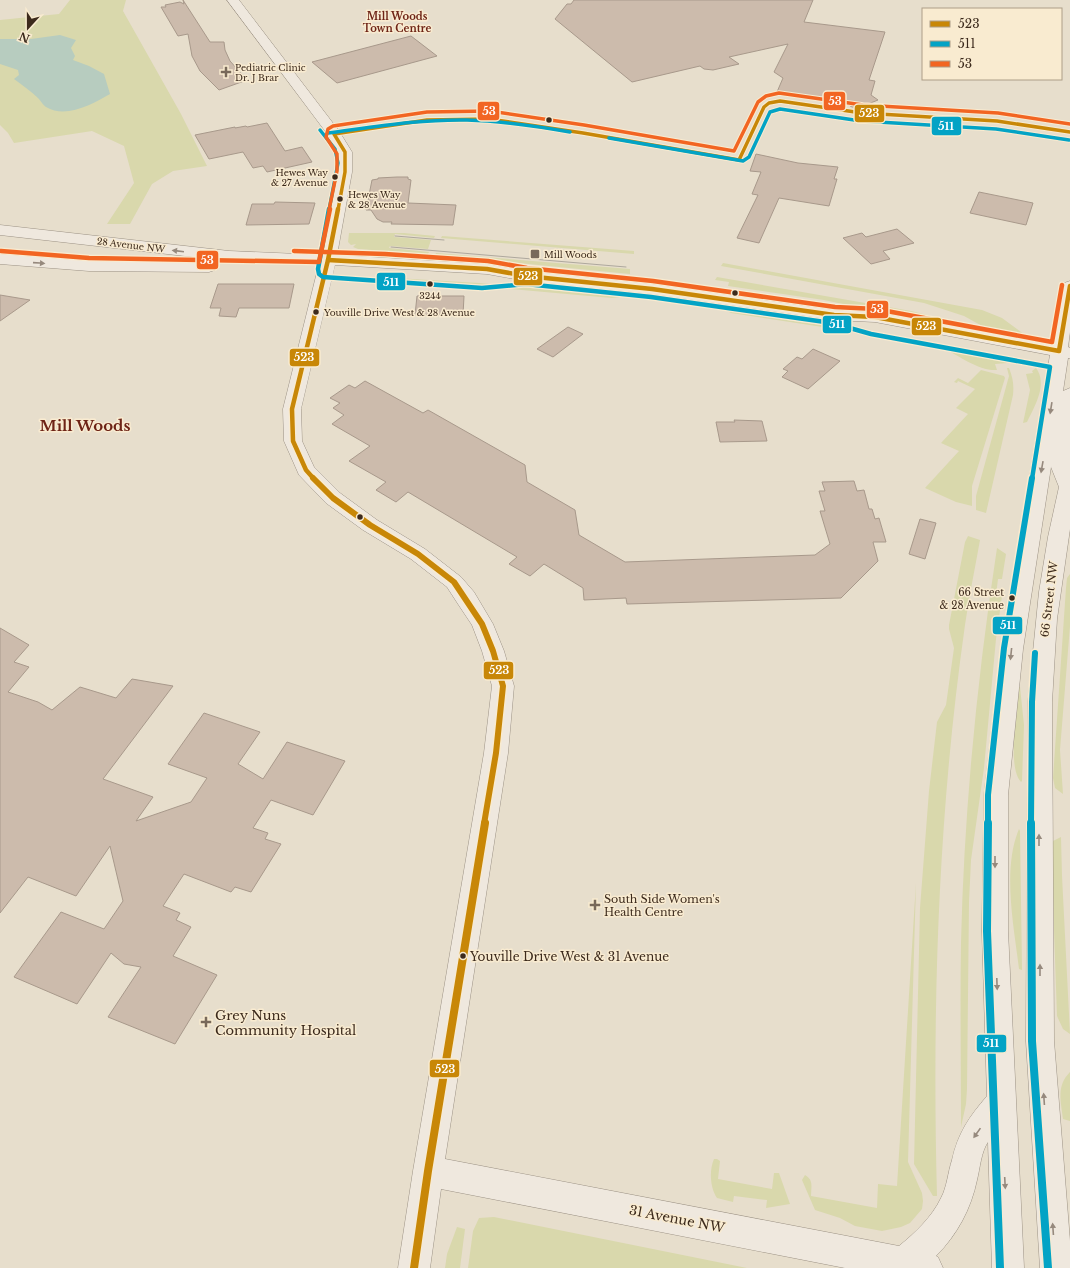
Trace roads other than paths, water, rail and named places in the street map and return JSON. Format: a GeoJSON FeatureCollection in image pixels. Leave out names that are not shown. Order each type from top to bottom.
{"type":"FeatureCollection","features":[{"type":"Feature","properties":{"kind":"street"},"geometry":{"type":"LineString","coordinates":[[232,0],[334,134],[345,152],[346,163],[344,185],[327,265],[292,409],[293,441],[306,470],[332,498],[370,525],[418,554],[454,582],[482,624],[493,651],[503,686],[496,753],[428,1171],[414,1268]]}},
{"type":"Feature","properties":{"kind":"street","name":"28 Avenue NW"},"geometry":{"type":"LineString","coordinates":[[0,230],[229,256],[483,280],[526,276],[652,289],[834,315],[875,317],[1066,358]]}},
{"type":"Feature","properties":{"kind":"street"},"geometry":{"type":"LineString","coordinates":[[0,240],[83,239]]}},
{"type":"Feature","properties":{"kind":"street","name":"28 Avenue NW"},"geometry":{"type":"LineString","coordinates":[[0,260],[89,266],[327,265]]}},
{"type":"Feature","properties":{"kind":"street"},"geometry":{"type":"LineString","coordinates":[[1008,1268],[995,931],[996,795],[1013,642],[1066,358],[1070,286]]}},
{"type":"Feature","properties":{"kind":"street"},"geometry":{"type":"LineString","coordinates":[[1070,394],[1061,467],[1070,485]]}},
{"type":"Feature","properties":{"kind":"street","name":"66 Street NW"},"geometry":{"type":"LineString","coordinates":[[1056,1268],[1040,1041],[1040,702],[1043,651],[1051,577],[1057,540],[1070,485]]}},
{"type":"Feature","properties":{"kind":"street"},"geometry":{"type":"LineString","coordinates":[[915,1265],[914,1255],[943,1226],[958,1197],[974,1137],[1001,1102]]}},
{"type":"Feature","properties":{"kind":"street","name":"31 Avenue NW"},"geometry":{"type":"LineString","coordinates":[[428,1171],[915,1265]]}},
{"type":"Feature","properties":{"kind":"tram line"},"geometry":{"type":"LineString","coordinates":[[395,236],[444,240]]}},
{"type":"Feature","properties":{"kind":"tram line"},"geometry":{"type":"LineString","coordinates":[[391,247],[626,267]]}},
{"type":"Feature","properties":{"kind":"place","name":"Pediatric Clinic Dr. J Brar"},"geometry":{"type":"Point","coordinates":[226,72]}},
{"type":"Feature","properties":{"kind":"place","name":"Hewes Way & 27 Avenue"},"geometry":{"type":"Point","coordinates":[335,177]}},
{"type":"Feature","properties":{"kind":"place","name":"Hewes Way & 28 Avenue"},"geometry":{"type":"Point","coordinates":[340,199]}},
{"type":"Feature","properties":{"kind":"place","name":"Mill Woods"},"geometry":{"type":"Point","coordinates":[535,254]}},
{"type":"Feature","properties":{"kind":"place","name":"3244"},"geometry":{"type":"Point","coordinates":[430,284]}},
{"type":"Feature","properties":{"kind":"place","name":"Youville Drive West & 28 Avenue"},"geometry":{"type":"Point","coordinates":[316,312]}},
{"type":"Feature","properties":{"kind":"place","name":"66 Street & 28 Avenue"},"geometry":{"type":"Point","coordinates":[1012,598]}},
{"type":"Feature","properties":{"kind":"place","name":"South Side Women's Health Centre"},"geometry":{"type":"Point","coordinates":[595,905]}},
{"type":"Feature","properties":{"kind":"place","name":"Youville Drive West & 31 Avenue"},"geometry":{"type":"Point","coordinates":[463,956]}},
{"type":"Feature","properties":{"kind":"place","name":"Grey Nuns Community Hospital"},"geometry":{"type":"Point","coordinates":[206,1022]}},
{"type":"Feature","properties":{"kind":"district","name":"Mill Woods Town Centre"},"geometry":{"type":"Point","coordinates":[397,22]}},
{"type":"Feature","properties":{"kind":"district","name":"Mill Woods"},"geometry":{"type":"Point","coordinates":[85,425]}}]}
